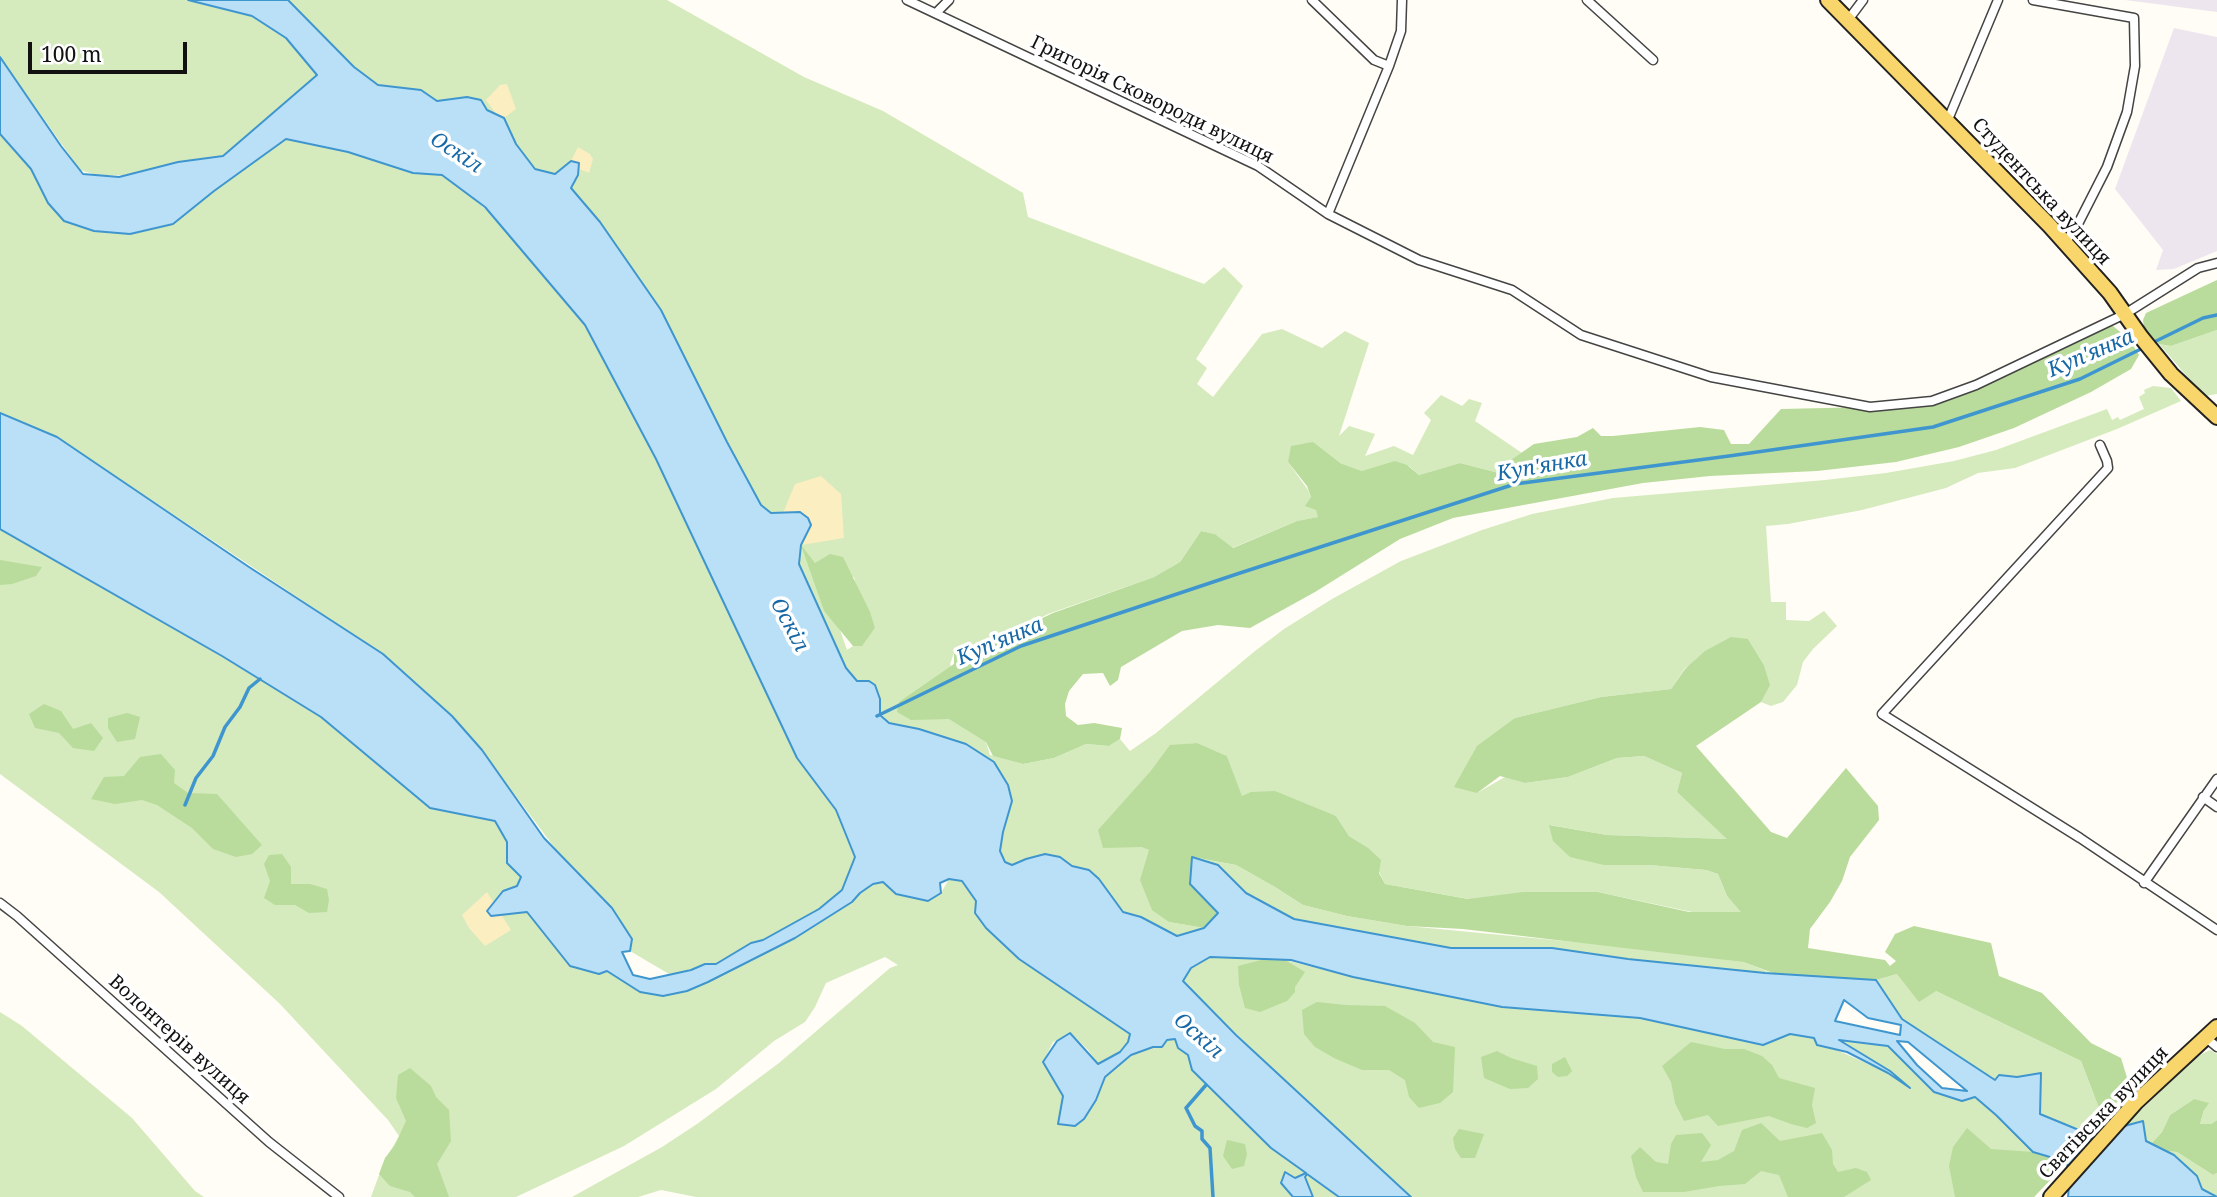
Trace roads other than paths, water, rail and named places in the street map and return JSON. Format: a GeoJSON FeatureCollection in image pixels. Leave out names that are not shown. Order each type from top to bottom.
{"type":"FeatureCollection","features":[{"type":"Feature","properties":{"kind":"main road","name":"Студентська вулиця"},"geometry":{"type":"LineString","coordinates":[[1828,0],[2066,243],[2110,293],[2171,374],[2217,417]]}},
{"type":"Feature","properties":{"kind":"main road","name":"Сватівська вулиця"},"geometry":{"type":"LineString","coordinates":[[2052,1195],[2136,1102],[2211,1042],[2217,1027]]}},
{"type":"Feature","properties":{"kind":"street","name":"Григорія Сковороди вулиця"},"geometry":{"type":"LineString","coordinates":[[907,0],[1258,166],[1328,214],[1419,260],[1512,290],[1581,335],[1711,377],[1870,407],[1932,401],[1976,385],[2125,314],[2198,268],[2217,263]]}},
{"type":"Feature","properties":{"kind":"street"},"geometry":{"type":"LineString","coordinates":[[937,12],[949,0]]}},
{"type":"Feature","properties":{"kind":"street"},"geometry":{"type":"LineString","coordinates":[[1312,0],[1374,60],[1389,66]]}},
{"type":"Feature","properties":{"kind":"street"},"geometry":{"type":"LineString","coordinates":[[1328,214],[1389,66],[1401,31],[1402,0]]}},
{"type":"Feature","properties":{"kind":"street"},"geometry":{"type":"LineString","coordinates":[[1587,0],[1653,60]]}},
{"type":"Feature","properties":{"kind":"street"},"geometry":{"type":"LineString","coordinates":[[1848,20],[1863,0]]}},
{"type":"Feature","properties":{"kind":"street"},"geometry":{"type":"LineString","coordinates":[[1947,121],[1998,0]]}},
{"type":"Feature","properties":{"kind":"street"},"geometry":{"type":"LineString","coordinates":[[2033,0],[2134,18],[2135,66],[2127,112],[2107,167],[2066,243]]}},
{"type":"Feature","properties":{"kind":"street"},"geometry":{"type":"LineString","coordinates":[[2100,446],[2108,468],[1882,714],[2080,838],[2217,930]]}},
{"type":"Feature","properties":{"kind":"street"},"geometry":{"type":"LineString","coordinates":[[2144,883],[2217,779]]}},
{"type":"Feature","properties":{"kind":"street"},"geometry":{"type":"LineString","coordinates":[[2203,797],[2217,807]]}},
{"type":"Feature","properties":{"kind":"street","name":"Волонтерів вулиця"},"geometry":{"type":"LineString","coordinates":[[0,903],[269,1142],[339,1197]]}},
{"type":"Feature","properties":{"kind":"water","name":"Оскіл"},"geometry":{"type":"Polygon","coordinates":[[[188,0],[288,0],[354,67],[378,85],[421,90],[437,101],[467,97],[481,100],[487,110],[504,118],[516,144],[535,169],[555,174],[571,161],[579,163],[578,175],[571,188],[600,222],[661,310],[761,505],[771,513],[800,512],[808,518],[811,525],[801,545],[799,564],[846,668],[857,681],[869,681],[875,685],[880,699],[880,715],[889,723],[919,729],[966,744],[994,762],[1008,785],[1012,801],[1000,851],[1005,862],[1012,865],[1045,854],[1060,857],[1072,866],[1089,870],[1099,879],[1123,912],[1141,917],[1177,936],[1204,928],[1218,913],[1190,884],[1192,857],[1218,865],[1246,893],[1294,919],[1451,948],[1552,948],[1765,973],[1876,980],[1902,1019],[1995,1080],[1999,1075],[2017,1077],[2041,1073],[2040,1114],[2091,1135],[2143,1121],[2146,1141],[2174,1155],[2197,1176],[2202,1189],[2217,1197],[2068,1197],[2067,1162],[2033,1152],[1975,1097],[1962,1101],[1934,1092],[1888,1046],[1839,1040],[1890,1071],[1910,1088],[1888,1073],[1847,1052],[1817,1045],[1814,1038],[1790,1034],[1763,1045],[1640,1018],[1502,1007],[1353,977],[1291,960],[1210,957],[1191,968],[1183,981],[1236,1035],[1411,1197],[1339,1197],[1307,1174],[1305,1177],[1313,1197],[1293,1197],[1281,1183],[1285,1172],[1295,1178],[1306,1173],[1271,1148],[1192,1070],[1188,1055],[1178,1048],[1175,1039],[1167,1040],[1162,1047],[1153,1047],[1131,1055],[1105,1077],[1096,1100],[1084,1119],[1075,1126],[1058,1124],[1063,1096],[1043,1062],[1057,1041],[1070,1033],[1098,1064],[1120,1052],[1128,1042],[1130,1034],[1019,959],[986,928],[975,913],[976,901],[962,881],[949,879],[940,883],[941,893],[928,901],[896,894],[883,882],[873,884],[852,902],[795,938],[687,991],[663,996],[640,992],[607,971],[599,974],[570,966],[527,912],[491,916],[487,911],[503,891],[517,886],[521,877],[507,863],[507,842],[495,821],[430,808],[321,717],[222,656],[0,529],[0,413],[57,437],[383,654],[452,716],[482,750],[544,838],[612,908],[632,939],[630,951],[622,952],[633,975],[650,979],[691,970],[705,964],[716,964],[819,909],[842,890],[855,857],[836,810],[797,758],[656,459],[585,325],[485,207],[442,175],[413,173],[348,152],[286,139],[173,224],[130,234],[94,231],[64,221],[48,203],[31,169],[0,134],[0,57],[83,174],[119,177],[178,162],[223,156],[317,75],[286,38],[252,16],[188,0]],[[1844,1000],[1835,1021],[1900,1035],[1901,1025],[1868,1018],[1844,1000]],[[1897,1041],[1917,1065],[1942,1088],[1967,1091],[1908,1042],[1897,1041]]]}},
{"type":"Feature","properties":{"kind":"waterway","name":"Куп'янка"},"geometry":{"type":"LineString","coordinates":[[2152,343],[2203,318],[2217,315]]}},
{"type":"Feature","properties":{"kind":"waterway","name":"Куп'янка"},"geometry":{"type":"LineString","coordinates":[[877,716],[1021,646],[1515,484],[1933,427],[2080,379],[2145,347]]}},
{"type":"Feature","properties":{"kind":"waterway"},"geometry":{"type":"LineString","coordinates":[[185,805],[196,778],[213,756],[225,727],[240,707],[249,688],[260,679]]}},
{"type":"Feature","properties":{"kind":"waterway"},"geometry":{"type":"LineString","coordinates":[[1206,1085],[1186,1108],[1195,1126],[1202,1131],[1202,1139],[1210,1148],[1213,1197]]}}]}
